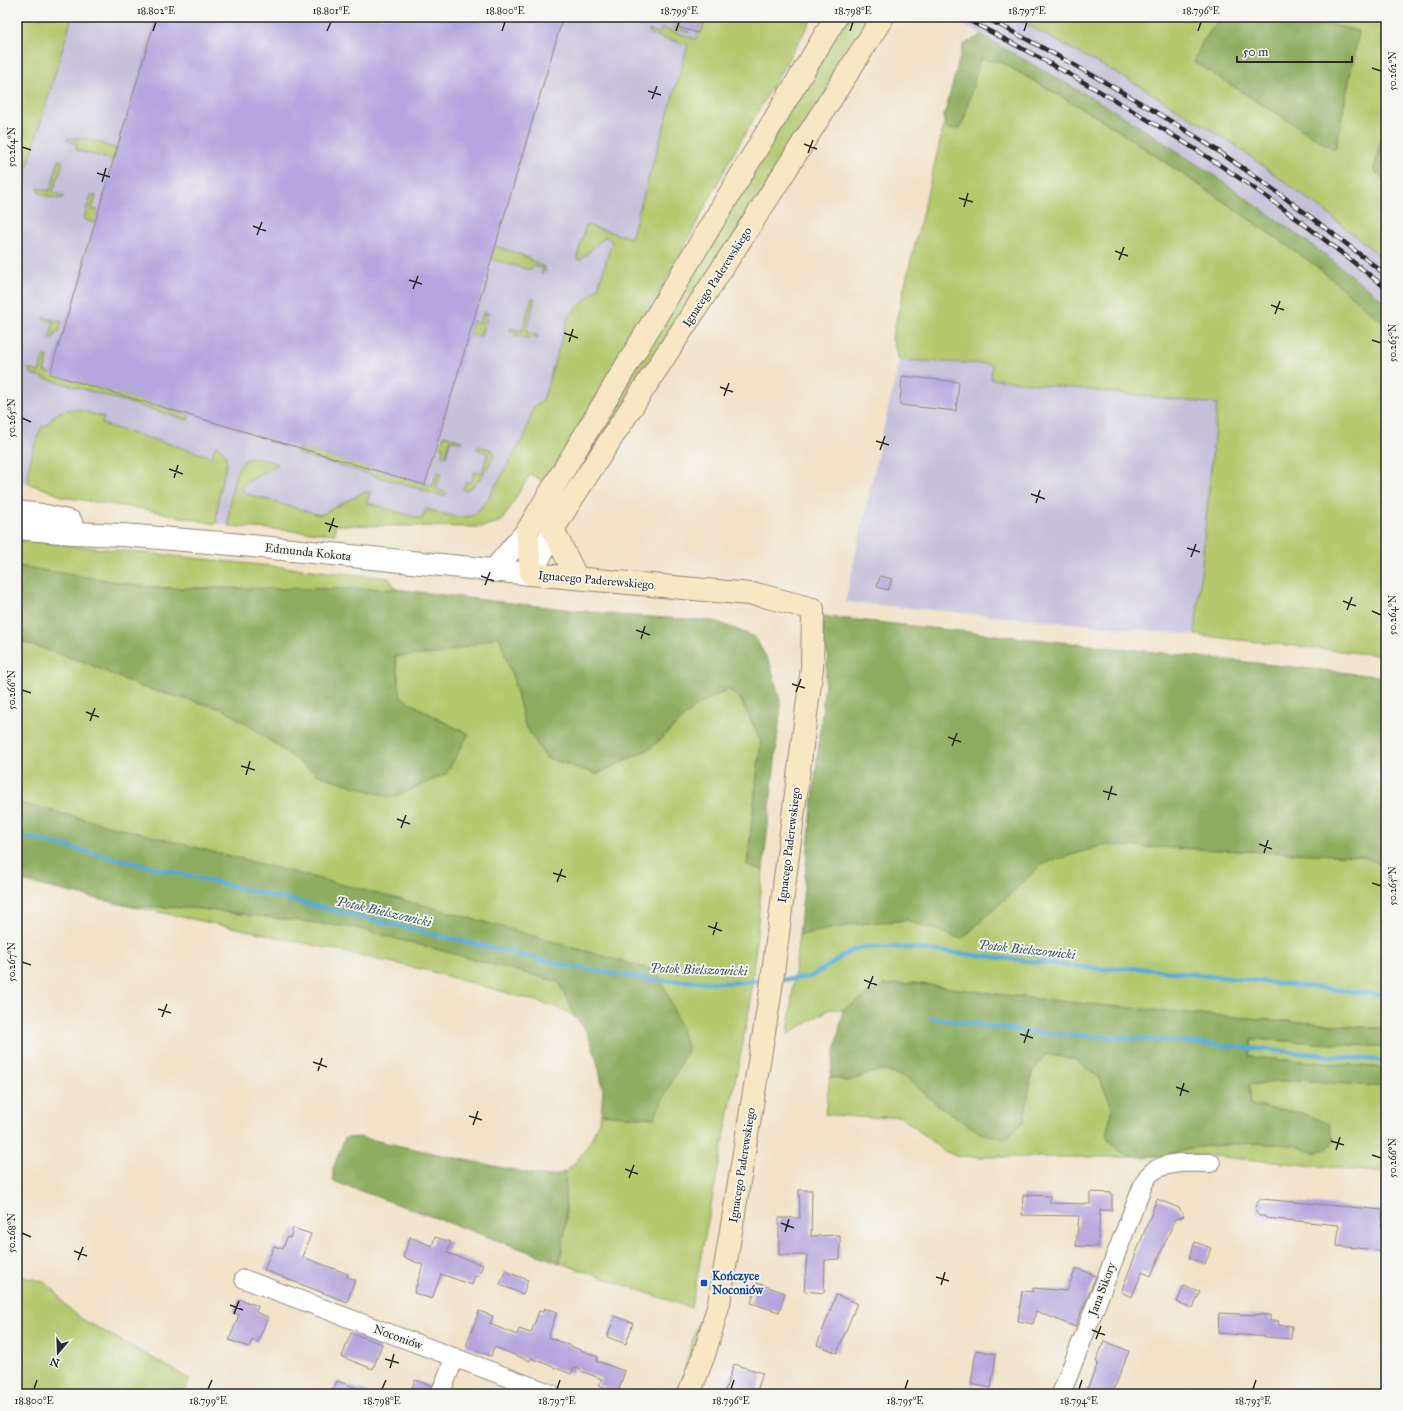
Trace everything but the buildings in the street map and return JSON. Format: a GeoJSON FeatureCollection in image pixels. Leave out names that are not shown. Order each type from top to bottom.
{"type":"FeatureCollection","features":[{"type":"Feature","properties":{"kind":"main road"},"geometry":{"type":"LineString","coordinates":[[531,574],[527,531],[836,17]]}},
{"type":"Feature","properties":{"kind":"main road","name":"Ignacego Paderewskiego"},"geometry":{"type":"LineString","coordinates":[[553,530],[882,20]]}},
{"type":"Feature","properties":{"kind":"main road"},"geometry":{"type":"LineString","coordinates":[[553,530],[577,578]]}},
{"type":"Feature","properties":{"kind":"main road","name":"Ignacego Paderewskiego"},"geometry":{"type":"LineString","coordinates":[[531,574],[760,595],[813,609],[812,668],[770,996],[719,1303],[705,1352],[689,1394]]}},
{"type":"Feature","properties":{"kind":"street","name":"Edmunda Kokota"},"geometry":{"type":"LineString","coordinates":[[17,512],[41,515],[123,535]]}},
{"type":"Feature","properties":{"kind":"street","name":"Edmunda Kokota"},"geometry":{"type":"LineString","coordinates":[[17,528],[73,534],[123,535],[493,571]]}},
{"type":"Feature","properties":{"kind":"street"},"geometry":{"type":"LineString","coordinates":[[531,574],[553,530]]}},
{"type":"Feature","properties":{"kind":"street"},"geometry":{"type":"LineString","coordinates":[[493,571],[527,531]]}},
{"type":"Feature","properties":{"kind":"street","name":"Ignacego Paderewskiego"},"geometry":{"type":"LineString","coordinates":[[493,571],[531,574]]}},
{"type":"Feature","properties":{"kind":"street","name":"Jana Sikory"},"geometry":{"type":"LineString","coordinates":[[1061,1394],[1143,1185],[1150,1173],[1160,1168],[1182,1162],[1211,1163]]}},
{"type":"Feature","properties":{"kind":"street","name":"Noconiów"},"geometry":{"type":"LineString","coordinates":[[244,1279],[552,1394]]}},
{"type":"Feature","properties":{"kind":"street"},"geometry":{"type":"LineString","coordinates":[[440,1394],[455,1358]]}},
{"type":"Feature","properties":{"kind":"shaded area"},"geometry":{"type":"Polygon","coordinates":[[[17,17],[753,17],[481,527],[335,525],[335,534],[229,526],[149,510],[63,497],[40,487],[17,482],[17,17]]]}},
{"type":"Feature","properties":{"kind":"shaded area"},"geometry":{"type":"Polygon","coordinates":[[[950,17],[1013,17],[1140,86],[1233,144],[1327,213],[1386,261],[1386,303],[1308,242],[1216,177],[1125,117],[950,17]]]}},
{"type":"Feature","properties":{"kind":"shaded area"},"geometry":{"type":"Polygon","coordinates":[[[899,360],[992,364],[991,379],[1217,404],[1195,635],[845,602],[899,360]]]}},
{"type":"Feature","properties":{"kind":"green space"},"geometry":{"type":"Polygon","coordinates":[[[17,17],[72,17],[17,202],[17,17]]]}},
{"type":"Feature","properties":{"kind":"green space"},"geometry":{"type":"Polygon","coordinates":[[[676,17],[681,17],[678,27],[689,31],[688,33],[673,28],[676,17]]]}},
{"type":"Feature","properties":{"kind":"green space"},"geometry":{"type":"Polygon","coordinates":[[[703,17],[813,17],[733,154],[674,266],[545,482],[530,474],[502,521],[481,527],[335,525],[335,534],[229,526],[231,495],[237,470],[243,462],[254,458],[263,459],[278,464],[241,486],[244,493],[320,515],[364,492],[370,492],[367,503],[422,519],[426,509],[462,517],[472,516],[479,510],[486,502],[525,435],[533,407],[543,401],[568,317],[598,288],[612,242],[606,236],[578,260],[577,257],[586,225],[631,238],[688,45],[650,34],[649,30],[660,33],[661,28],[696,39],[703,17]]]}},
{"type":"Feature","properties":{"kind":"green space"},"geometry":{"type":"Polygon","coordinates":[[[850,17],[864,17],[873,22],[565,495],[560,492],[815,70],[850,17]]]}},
{"type":"Feature","properties":{"kind":"green space"},"geometry":{"type":"Polygon","coordinates":[[[1013,17],[1221,17],[1203,41],[1335,149],[1359,31],[1297,17],[1371,17],[1386,21],[1386,116],[1374,171],[1386,180],[1386,261],[1327,213],[1233,144],[1140,86],[1013,17]]]}},
{"type":"Feature","properties":{"kind":"green space"},"geometry":{"type":"Polygon","coordinates":[[[1221,17],[1297,17],[1359,31],[1335,150],[1194,62],[1203,41],[1221,17]]]}},
{"type":"Feature","properties":{"kind":"green space"},"geometry":{"type":"Polygon","coordinates":[[[981,35],[1125,117],[1216,177],[1308,242],[1386,303],[1386,325],[1315,265],[1211,193],[1104,121],[999,61],[980,59],[964,119],[960,128],[949,130],[944,125],[944,116],[963,45],[981,35]]]}},
{"type":"Feature","properties":{"kind":"green space"},"geometry":{"type":"Polygon","coordinates":[[[980,59],[999,61],[1104,121],[1315,265],[1386,325],[1386,656],[1195,635],[1217,404],[991,379],[992,364],[899,360],[892,338],[944,125],[949,130],[964,119],[980,59]]]}},
{"type":"Feature","properties":{"kind":"green space"},"geometry":{"type":"Polygon","coordinates":[[[1386,116],[1386,180],[1374,171],[1386,116]]]}},
{"type":"Feature","properties":{"kind":"green space"},"geometry":{"type":"Polygon","coordinates":[[[67,138],[88,139],[117,149],[113,160],[76,150],[77,144],[66,140],[67,138]]]}},
{"type":"Feature","properties":{"kind":"green space"},"geometry":{"type":"Polygon","coordinates":[[[59,160],[63,161],[53,192],[64,196],[63,198],[59,199],[39,193],[38,188],[50,191],[59,160]]]}},
{"type":"Feature","properties":{"kind":"green space"},"geometry":{"type":"Polygon","coordinates":[[[91,195],[96,196],[92,209],[99,211],[95,223],[84,219],[91,195]]]}},
{"type":"Feature","properties":{"kind":"green space"},"geometry":{"type":"Polygon","coordinates":[[[495,246],[522,255],[544,267],[546,271],[541,274],[543,268],[532,266],[530,270],[491,259],[495,246]]]}},
{"type":"Feature","properties":{"kind":"green space"},"geometry":{"type":"Polygon","coordinates":[[[532,298],[535,299],[526,332],[538,336],[537,338],[526,338],[518,336],[510,330],[510,328],[522,331],[532,298]]]}},
{"type":"Feature","properties":{"kind":"green space"},"geometry":{"type":"Polygon","coordinates":[[[484,312],[488,313],[480,337],[469,334],[473,321],[480,323],[484,312]]]}},
{"type":"Feature","properties":{"kind":"green space"},"geometry":{"type":"Polygon","coordinates":[[[44,317],[62,322],[58,334],[55,333],[53,340],[49,339],[54,322],[43,319],[44,317]]]}},
{"type":"Feature","properties":{"kind":"green space"},"geometry":{"type":"Polygon","coordinates":[[[44,355],[48,357],[44,371],[190,415],[188,420],[31,374],[28,369],[39,372],[44,355]]]}},
{"type":"Feature","properties":{"kind":"green space"},"geometry":{"type":"Polygon","coordinates":[[[76,409],[104,417],[102,424],[212,457],[216,445],[223,451],[227,462],[219,494],[216,524],[149,510],[63,497],[29,484],[28,477],[30,462],[42,426],[45,427],[55,416],[65,410],[76,409]]]}},
{"type":"Feature","properties":{"kind":"green space"},"geometry":{"type":"Polygon","coordinates":[[[444,435],[462,441],[462,443],[450,440],[446,457],[442,455],[444,448],[441,447],[444,435]]]}},
{"type":"Feature","properties":{"kind":"green space"},"geometry":{"type":"Polygon","coordinates":[[[478,446],[492,450],[494,456],[479,480],[465,491],[463,489],[466,482],[471,483],[474,472],[482,473],[488,453],[477,449],[478,446]]]}},
{"type":"Feature","properties":{"kind":"green space"},"geometry":{"type":"Polygon","coordinates":[[[299,448],[433,486],[437,472],[441,473],[436,489],[447,493],[444,496],[297,453],[299,448]]]}},
{"type":"Feature","properties":{"kind":"green space"},"geometry":{"type":"Polygon","coordinates":[[[17,540],[389,578],[396,589],[155,588],[17,566],[17,540]]]}},
{"type":"Feature","properties":{"kind":"green space"},"geometry":{"type":"Polygon","coordinates":[[[17,566],[155,588],[396,589],[619,615],[715,621],[755,637],[771,666],[781,705],[763,870],[747,865],[761,741],[741,700],[728,689],[695,707],[651,748],[597,774],[546,758],[525,725],[513,678],[499,636],[442,654],[395,656],[401,697],[440,720],[469,734],[446,774],[392,798],[318,775],[223,709],[141,687],[87,663],[17,640],[17,566]]]}},
{"type":"Feature","properties":{"kind":"green space"},"geometry":{"type":"Polygon","coordinates":[[[810,615],[1386,677],[1386,865],[1360,856],[1103,845],[1042,864],[962,939],[907,920],[856,924],[799,935],[828,655],[810,615]]]}},
{"type":"Feature","properties":{"kind":"green space"},"geometry":{"type":"Polygon","coordinates":[[[499,636],[513,678],[525,725],[546,758],[597,774],[651,748],[695,707],[728,689],[741,700],[761,741],[747,865],[763,870],[750,1005],[691,1308],[560,1263],[566,1221],[565,1172],[577,1160],[587,1146],[595,1131],[601,1114],[654,1118],[666,990],[49,810],[17,803],[17,640],[87,663],[141,687],[223,709],[251,727],[468,734],[400,697],[395,656],[442,653],[499,636]]]}},
{"type":"Feature","properties":{"kind":"green space"},"geometry":{"type":"Polygon","coordinates":[[[17,803],[442,910],[656,971],[666,990],[688,1048],[654,1118],[601,1114],[603,1091],[594,1051],[587,1032],[575,1017],[559,982],[356,928],[193,908],[128,906],[17,880],[17,803]]]}},
{"type":"Feature","properties":{"kind":"green space"},"geometry":{"type":"Polygon","coordinates":[[[1103,845],[1360,856],[1386,865],[1386,1029],[1089,1005],[914,983],[884,985],[843,1010],[830,1009],[788,1034],[799,935],[856,924],[907,920],[962,939],[1042,864],[1103,845]]]}},
{"type":"Feature","properties":{"kind":"green space"},"geometry":{"type":"Polygon","coordinates":[[[128,906],[193,908],[357,928],[559,982],[575,1017],[557,1007],[425,970],[241,929],[128,906]]]}},
{"type":"Feature","properties":{"kind":"green space"},"geometry":{"type":"Polygon","coordinates":[[[914,983],[1091,1004],[1386,1029],[1386,1047],[1252,1039],[1249,1057],[1386,1068],[1386,1087],[1299,1080],[1249,1085],[1251,1105],[1303,1113],[1329,1124],[1334,1141],[1328,1148],[1315,1153],[1294,1145],[1251,1143],[1198,1147],[1163,1156],[1133,1157],[1118,1150],[1107,1137],[1112,1106],[1099,1077],[1074,1059],[1046,1054],[1032,1072],[1024,1121],[1008,1138],[982,1134],[938,1105],[906,1077],[880,1070],[848,1081],[830,1077],[843,1010],[884,985],[914,983]]]}},
{"type":"Feature","properties":{"kind":"green space"},"geometry":{"type":"Polygon","coordinates":[[[1252,1039],[1386,1047],[1386,1068],[1249,1057],[1252,1039]]]}},
{"type":"Feature","properties":{"kind":"green space"},"geometry":{"type":"Polygon","coordinates":[[[1046,1054],[1074,1059],[1099,1077],[1112,1106],[1107,1137],[1118,1150],[1133,1157],[957,1156],[944,1151],[900,1116],[862,1117],[825,1114],[830,1077],[848,1081],[880,1070],[906,1077],[938,1105],[1024,1121],[1032,1072],[1046,1054]]]}},
{"type":"Feature","properties":{"kind":"green space"},"geometry":{"type":"Polygon","coordinates":[[[1299,1080],[1386,1087],[1386,1173],[1202,1155],[1163,1156],[1198,1147],[1251,1143],[1294,1145],[1315,1153],[1303,1113],[1251,1105],[1249,1085],[1299,1080]]]}},
{"type":"Feature","properties":{"kind":"green space"},"geometry":{"type":"Polygon","coordinates":[[[359,1137],[533,1174],[552,1176],[565,1172],[566,1221],[560,1263],[333,1181],[333,1168],[345,1138],[359,1137]]]}},
{"type":"Feature","properties":{"kind":"green space"},"geometry":{"type":"Polygon","coordinates":[[[17,1276],[42,1281],[54,1290],[67,1307],[82,1319],[190,1379],[184,1394],[17,1394],[17,1276]]]}},
{"type":"Feature","properties":{"kind":"green space"},"geometry":{"type":"Polygon","coordinates":[[[697,1324],[704,1325],[681,1394],[677,1394],[684,1373],[697,1324]]]}},
{"type":"Feature","properties":{"kind":"waterway","name":"Potok Bielszowicki"},"geometry":{"type":"LineString","coordinates":[[17,835],[567,966],[653,980],[730,983],[767,980]]}},
{"type":"Feature","properties":{"kind":"waterway","name":"Potok Bielszowicki"},"geometry":{"type":"LineString","coordinates":[[778,980],[811,977],[851,951],[864,947],[909,948],[1102,969],[1136,968],[1386,995]]}},
{"type":"Feature","properties":{"kind":"waterway"},"geometry":{"type":"LineString","coordinates":[[932,1018],[1028,1032],[1174,1041],[1386,1061]]}},
{"type":"Feature","properties":{"kind":"railway"},"geometry":{"type":"LineString","coordinates":[[962,17],[1073,76],[1181,140],[1286,211],[1386,288]]}},
{"type":"Feature","properties":{"kind":"railway"},"geometry":{"type":"LineString","coordinates":[[984,17],[1103,81],[1218,151],[1304,212],[1386,275]]}},
{"type":"Feature","properties":{"kind":"place","name":"Kończyce Noconiów"},"geometry":{"type":"Point","coordinates":[704,1283]}}]}
